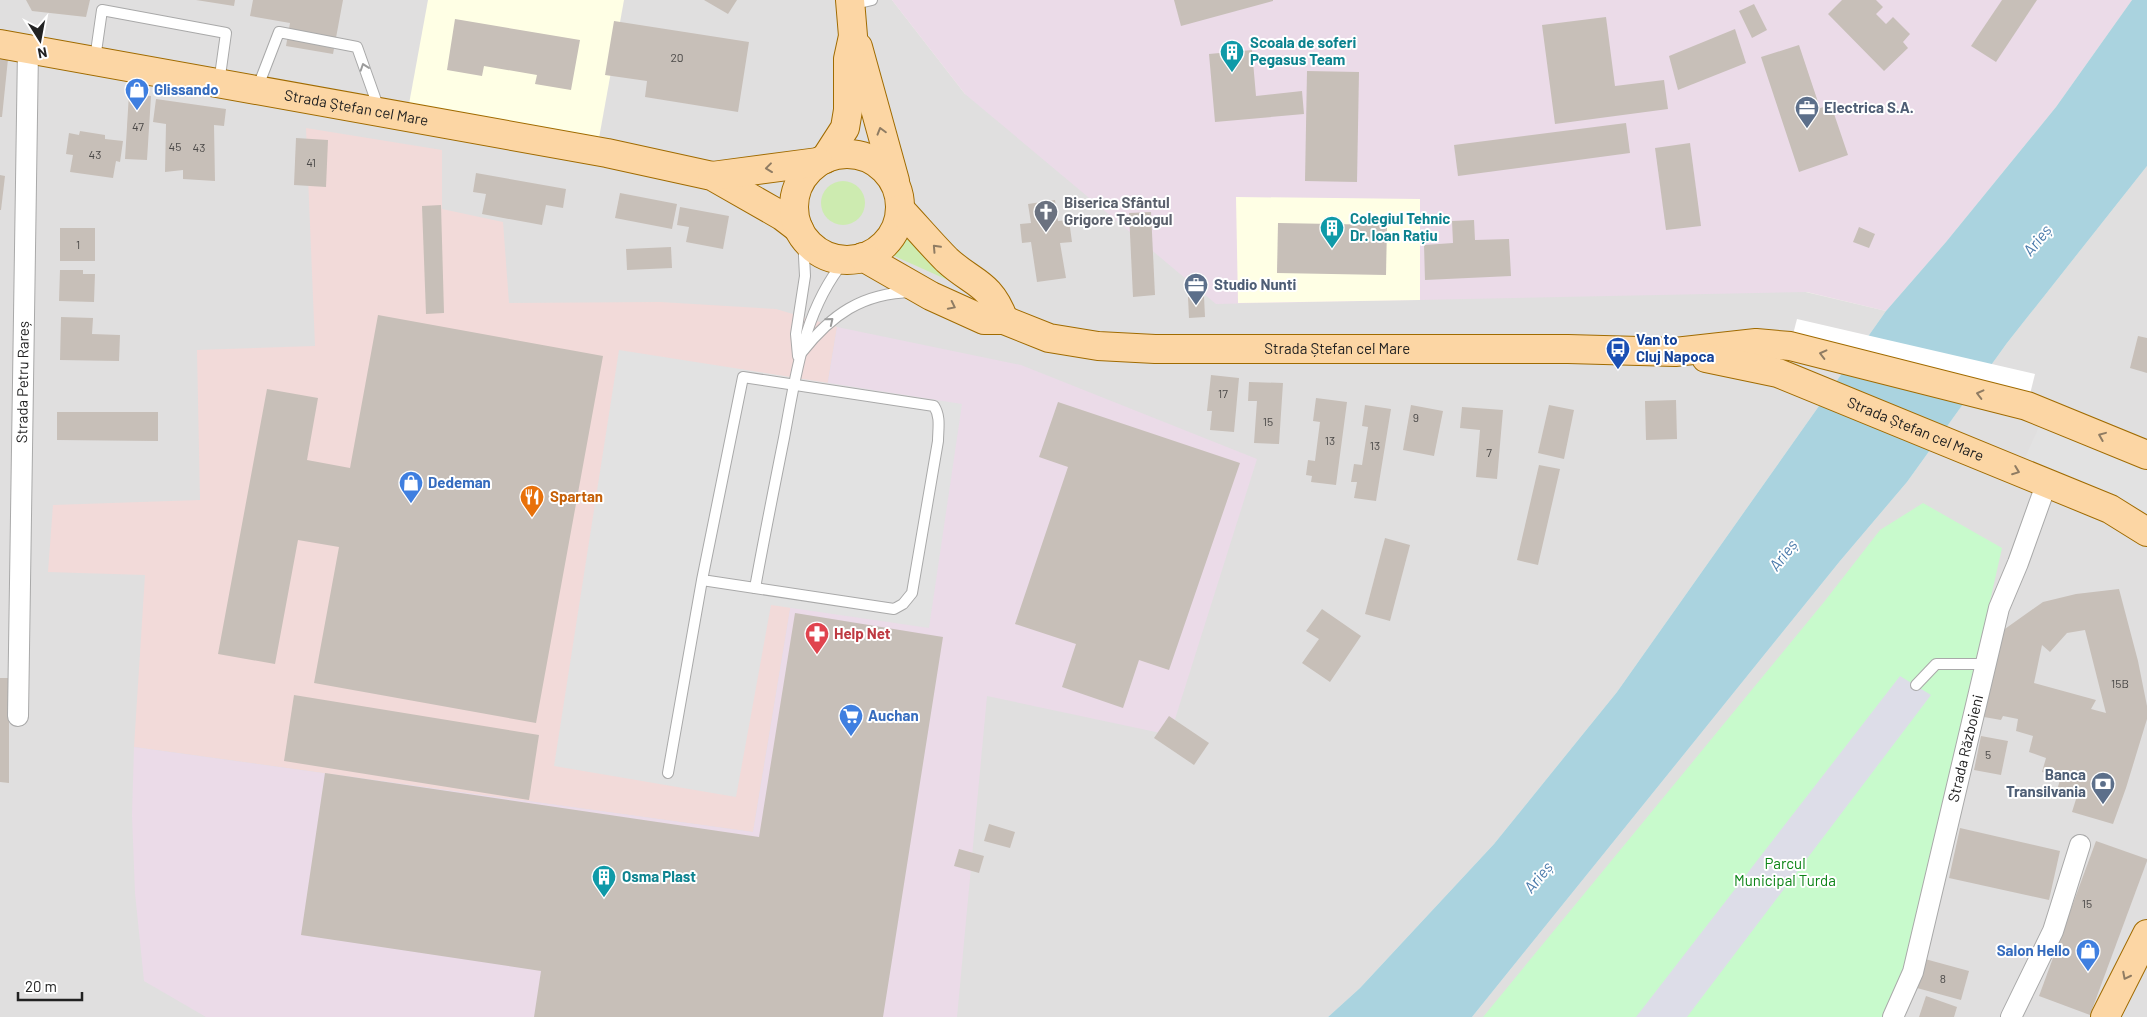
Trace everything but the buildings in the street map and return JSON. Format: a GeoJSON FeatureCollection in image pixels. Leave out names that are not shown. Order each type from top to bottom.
{"type":"FeatureCollection","features":[{"type":"Feature","properties":{"kind":"main road"},"geometry":{"type":"LineString","coordinates":[[801,233],[795,217],[794,199],[799,184],[821,160],[845,128],[849,104],[848,59],[857,2]]}},
{"type":"Feature","properties":{"kind":"main road"},"geometry":{"type":"LineString","coordinates":[[853,36],[860,51],[899,202],[896,227],[886,242],[854,258]]}},
{"type":"Feature","properties":{"kind":"main road","name":"Strada Ștefan cel Mare"},"geometry":{"type":"LineString","coordinates":[[0,44],[607,153],[712,176],[782,216],[817,250],[834,258],[854,258],[984,320],[1004,320],[1049,338],[1098,346],[1154,349],[1568,349],[1676,352],[1756,343],[1790,346],[2027,406],[2147,455]]}},
{"type":"Feature","properties":{"kind":"main road","name":"Strada Ștefan cel Mare"},"geometry":{"type":"LineString","coordinates":[[712,176],[821,160],[836,155],[861,156],[878,164],[891,178],[899,202],[949,261],[984,287],[997,302],[1004,320]]}},
{"type":"Feature","properties":{"kind":"main road","name":"Strada Ștefan cel Mare"},"geometry":{"type":"LineString","coordinates":[[1676,352],[1778,373],[2110,509],[2147,532]]}},
{"type":"Feature","properties":{"kind":"main road"},"geometry":{"type":"LineString","coordinates":[[2105,1017],[2147,934]]}},
{"type":"Feature","properties":{"kind":"street","name":"Strada Petru Rareș"},"geometry":{"type":"LineString","coordinates":[[18,716],[28,49]]}},
{"type":"Feature","properties":{"kind":"street","name":"Strada Războieni"},"geometry":{"type":"LineString","coordinates":[[1893,1017],[1913,972],[1999,608],[2018,563],[2047,482]]}},
{"type":"Feature","properties":{"kind":"street"},"geometry":{"type":"LineString","coordinates":[[2011,1017],[2053,932],[2080,846]]}},
{"type":"Feature","properties":{"kind":"lane"},"geometry":{"type":"LineString","coordinates":[[94,61],[102,10],[226,33],[219,84]]}},
{"type":"Feature","properties":{"kind":"lane"},"geometry":{"type":"LineString","coordinates":[[256,91],[279,32],[358,46],[380,113]]}},
{"type":"Feature","properties":{"kind":"lane"},"geometry":{"type":"LineString","coordinates":[[798,357],[796,334],[805,276],[801,233]]}},
{"type":"Feature","properties":{"kind":"lane"},"geometry":{"type":"LineString","coordinates":[[755,588],[798,357],[826,286],[854,258]]}},
{"type":"Feature","properties":{"kind":"lane"},"geometry":{"type":"LineString","coordinates":[[798,357],[821,328],[838,314],[868,300],[900,292],[924,292]]}},
{"type":"Feature","properties":{"kind":"lane"},"geometry":{"type":"LineString","coordinates":[[668,773],[702,580],[743,377],[934,406],[939,419],[938,441],[912,593],[904,604],[894,609],[702,580]]}},
{"type":"Feature","properties":{"kind":"lane"},"geometry":{"type":"LineString","coordinates":[[1916,685],[1936,664],[1986,664]]}},
{"type":"Feature","properties":{"kind":"shaded area"},"geometry":{"type":"Polygon","coordinates":[[[0,0],[892,0],[965,94],[1886,311],[1617,692],[1494,844],[1360,988],[1328,1017],[0,1017],[0,0]]]}},
{"type":"Feature","properties":{"kind":"shaded area"},"geometry":{"type":"Polygon","coordinates":[[[428,0],[624,0],[599,138],[409,104],[428,0]]]}},
{"type":"Feature","properties":{"kind":"shaded area"},"geometry":{"type":"Polygon","coordinates":[[[892,0],[2132,0],[2056,107],[1946,242],[1886,311],[1807,292],[1216,304],[965,94],[892,0]]]}},
{"type":"Feature","properties":{"kind":"shaded area"},"geometry":{"type":"Polygon","coordinates":[[[306,128],[442,150],[442,209],[503,222],[509,303],[660,302],[776,309],[837,327],[753,832],[134,747],[145,575],[48,572],[53,505],[200,500],[197,350],[315,346],[306,128]]]}},
{"type":"Feature","properties":{"kind":"shaded area"},"geometry":{"type":"Polygon","coordinates":[[[2147,166],[2147,1017],[1472,1017],[1840,561],[1907,482],[2007,343],[2147,166]]]}},
{"type":"Feature","properties":{"kind":"shaded area"},"geometry":{"type":"Polygon","coordinates":[[[1236,197],[1420,199],[1420,300],[1238,303],[1236,197]]]}},
{"type":"Feature","properties":{"kind":"shaded area"},"geometry":{"type":"Polygon","coordinates":[[[837,327],[1021,365],[1257,459],[1170,735],[987,696],[957,1017],[206,1017],[144,981],[135,893],[132,815],[134,747],[753,832],[837,327]]]}},
{"type":"Feature","properties":{"kind":"shaded area"},"geometry":{"type":"Polygon","coordinates":[[[619,350],[962,404],[929,628],[771,605],[736,797],[554,766],[619,350]]]}},
{"type":"Feature","properties":{"kind":"shaded area"},"geometry":{"type":"Polygon","coordinates":[[[2043,418],[2147,464],[2147,512],[2025,458],[2043,418]]]}},
{"type":"Feature","properties":{"kind":"shaded area"},"geometry":{"type":"Polygon","coordinates":[[[1900,676],[1931,695],[1687,1017],[1636,1017],[1900,676]]]}},
{"type":"Feature","properties":{"kind":"green space"},"geometry":{"type":"Polygon","coordinates":[[[843,181],[855,185],[861,191],[865,203],[861,215],[855,221],[843,225],[831,221],[825,215],[821,203],[825,191],[831,185],[843,181]]]}},
{"type":"Feature","properties":{"kind":"green space"},"geometry":{"type":"Polygon","coordinates":[[[904,231],[950,281],[883,251],[899,243],[904,231]]]}},
{"type":"Feature","properties":{"kind":"green space","name":"Parcul Municipal Turda"},"geometry":{"type":"Polygon","coordinates":[[[1923,503],[2002,548],[1907,969],[1885,1017],[1483,1017],[1824,602],[1880,530],[1923,503]]]}},
{"type":"Feature","properties":{"kind":"water","name":"Arieș"},"geometry":{"type":"Polygon","coordinates":[[[2132,0],[2147,0],[2147,166],[2007,343],[1907,482],[1840,561],[1472,1017],[1328,1017],[1360,988],[1494,844],[1617,692],[1886,311],[1946,242],[2056,107],[2132,0]]]}},
{"type":"Feature","properties":{"kind":"pier"},"geometry":{"type":"Polygon","coordinates":[[[1797,319],[2035,374],[2027,406],[1790,346],[1797,319]]]}},
{"type":"Feature","properties":{"kind":"place","name":"Scoala de soferi Pegasus Team"},"geometry":{"type":"Point","coordinates":[1232,73]}},
{"type":"Feature","properties":{"kind":"place","name":"Glissando"},"geometry":{"type":"Point","coordinates":[137,111]}},
{"type":"Feature","properties":{"kind":"place","name":"Electrica S.A."},"geometry":{"type":"Point","coordinates":[1807,129]}},
{"type":"Feature","properties":{"kind":"place","name":"Biserica Sfântul Grigore Teologul"},"geometry":{"type":"Point","coordinates":[1046,233]}},
{"type":"Feature","properties":{"kind":"place","name":"Colegiul Tehnic Dr. Ioan Rațiu"},"geometry":{"type":"Point","coordinates":[1332,249]}},
{"type":"Feature","properties":{"kind":"place","name":"Studio Nunti"},"geometry":{"type":"Point","coordinates":[1196,306]}},
{"type":"Feature","properties":{"kind":"place","name":"Van to Cluj Napoca"},"geometry":{"type":"Point","coordinates":[1618,370]}},
{"type":"Feature","properties":{"kind":"place","name":"Dedeman"},"geometry":{"type":"Point","coordinates":[411,504]}},
{"type":"Feature","properties":{"kind":"place","name":"Spartan"},"geometry":{"type":"Point","coordinates":[532,518]}},
{"type":"Feature","properties":{"kind":"place","name":"Help Net"},"geometry":{"type":"Point","coordinates":[817,655]}},
{"type":"Feature","properties":{"kind":"place","name":"Auchan"},"geometry":{"type":"Point","coordinates":[851,737]}},
{"type":"Feature","properties":{"kind":"place","name":"Banca Transilvania"},"geometry":{"type":"Point","coordinates":[2103,805]}},
{"type":"Feature","properties":{"kind":"place","name":"Osma Plast"},"geometry":{"type":"Point","coordinates":[604,898]}},
{"type":"Feature","properties":{"kind":"place","name":"Salon Hello"},"geometry":{"type":"Point","coordinates":[2088,972]}}]}
